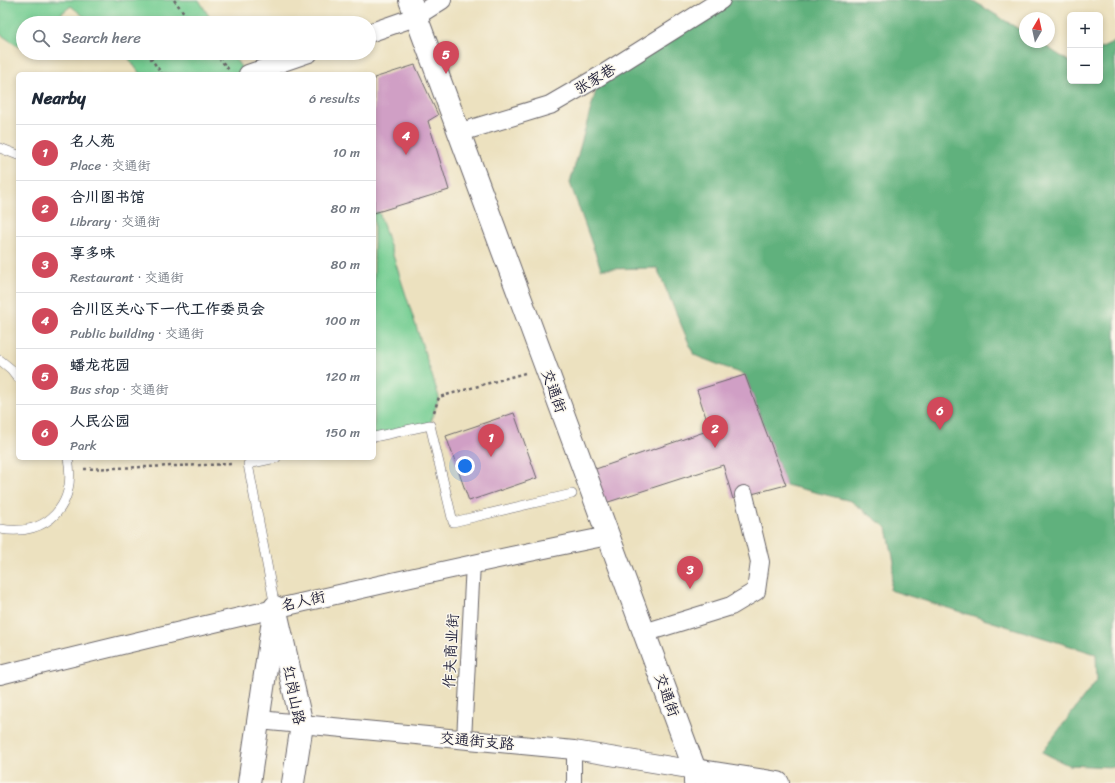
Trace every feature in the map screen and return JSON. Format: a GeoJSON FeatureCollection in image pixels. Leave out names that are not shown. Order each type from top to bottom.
{"type":"FeatureCollection","features":[{"type":"Feature","properties":{"kind":"main road","name":"交通街"},"geometry":{"type":"LineString","coordinates":[[412,9],[644,633],[695,777]]}},
{"type":"Feature","properties":{"kind":"main road","name":"红岗山路"},"geometry":{"type":"LineString","coordinates":[[249,783],[275,608]]}},
{"type":"Feature","properties":{"kind":"main road","name":"红岗山路"},"geometry":{"type":"LineString","coordinates":[[275,608],[302,725],[293,783]]}},
{"type":"Feature","properties":{"kind":"main road"},"geometry":{"type":"LineString","coordinates":[[695,777],[778,783]]}},
{"type":"Feature","properties":{"kind":"street"},"geometry":{"type":"LineString","coordinates":[[376,29],[412,9],[442,0]]}},
{"type":"Feature","properties":{"kind":"street","name":"张家巷"},"geometry":{"type":"LineString","coordinates":[[458,133],[550,105],[600,76],[721,0]]}},
{"type":"Feature","properties":{"kind":"street"},"geometry":{"type":"LineString","coordinates":[[254,72],[289,60]]}},
{"type":"Feature","properties":{"kind":"street"},"geometry":{"type":"LineString","coordinates":[[644,633],[731,606],[756,591],[760,562],[744,495]]}},
{"type":"Feature","properties":{"kind":"street","name":"名人街"},"geometry":{"type":"LineString","coordinates":[[0,675],[275,608],[608,536]]}},
{"type":"Feature","properties":{"kind":"street","name":"作夫商业街"},"geometry":{"type":"LineString","coordinates":[[464,740],[473,564]]}},
{"type":"Feature","properties":{"kind":"street","name":"交通街支路"},"geometry":{"type":"LineString","coordinates":[[259,720],[574,750],[695,777]]}},
{"type":"Feature","properties":{"kind":"street"},"geometry":{"type":"LineString","coordinates":[[574,750],[574,783]]}},
{"type":"Feature","properties":{"kind":"lane"},"geometry":{"type":"LineString","coordinates":[[0,148],[16,153]]}},
{"type":"Feature","properties":{"kind":"lane"},"geometry":{"type":"LineString","coordinates":[[0,360],[16,375]]}},
{"type":"Feature","properties":{"kind":"lane"},"geometry":{"type":"LineString","coordinates":[[376,437],[430,426],[453,522],[572,494]]}},
{"type":"Feature","properties":{"kind":"lane"},"geometry":{"type":"LineString","coordinates":[[0,529],[16,532],[41,526],[60,509],[69,492],[70,469],[68,460]]}},
{"type":"Feature","properties":{"kind":"lane"},"geometry":{"type":"LineString","coordinates":[[248,464],[267,460]]}},
{"type":"Feature","properties":{"kind":"lane","name":"红岗山路"},"geometry":{"type":"LineString","coordinates":[[248,464],[275,608]]}},
{"type":"Feature","properties":{"kind":"path"},"geometry":{"type":"LineString","coordinates":[[174,0],[187,16]]}},
{"type":"Feature","properties":{"kind":"path"},"geometry":{"type":"LineString","coordinates":[[153,60],[161,72]]}},
{"type":"Feature","properties":{"kind":"path"},"geometry":{"type":"LineString","coordinates":[[221,60],[230,72]]}},
{"type":"Feature","properties":{"kind":"path"},"geometry":{"type":"LineString","coordinates":[[430,426],[439,397],[545,367]]}},
{"type":"Feature","properties":{"kind":"path"},"geometry":{"type":"LineString","coordinates":[[70,469],[248,464]]}},
{"type":"Feature","properties":{"kind":"green space"},"geometry":{"type":"Polygon","coordinates":[[[0,0],[199,0],[209,16],[83,16],[71,6],[58,16],[16,16],[16,45],[0,34],[0,0]]]}},
{"type":"Feature","properties":{"kind":"green space"},"geometry":{"type":"Polygon","coordinates":[[[721,0],[972,0],[1019,29],[1019,48],[1048,48],[1067,60],[1067,84],[1103,84],[1103,48],[1115,42],[1115,765],[1112,767],[1068,765],[1042,752],[1097,680],[1096,654],[890,590],[894,562],[887,528],[851,501],[786,485],[745,375],[694,355],[657,268],[601,269],[570,183],[600,76],[721,0]]]}},
{"type":"Feature","properties":{"kind":"green space"},"geometry":{"type":"Polygon","coordinates":[[[130,60],[236,60],[245,72],[139,72],[130,60]]]}},
{"type":"Feature","properties":{"kind":"green space"},"geometry":{"type":"Polygon","coordinates":[[[379,212],[439,397],[430,425],[376,437],[376,213],[379,212]]]}},
{"type":"Feature","properties":{"kind":"building"},"geometry":{"type":"Polygon","coordinates":[[[415,65],[438,115],[428,121],[449,190],[376,212],[376,77],[415,65]]]}},
{"type":"Feature","properties":{"kind":"building"},"geometry":{"type":"Polygon","coordinates":[[[745,375],[786,485],[733,499],[723,465],[596,506],[584,473],[710,430],[697,390],[745,375]]]}},
{"type":"Feature","properties":{"kind":"building"},"geometry":{"type":"Polygon","coordinates":[[[514,413],[537,478],[469,501],[446,436],[514,413]]]}},
{"type":"Feature","properties":{"kind":"place","name":"蟠龙花园"},"geometry":{"type":"Point","coordinates":[446,74]}},
{"type":"Feature","properties":{"kind":"place","name":"合川区关心下一代工作委员会"},"geometry":{"type":"Point","coordinates":[406,155]}},
{"type":"Feature","properties":{"kind":"place","name":"人民公园"},"geometry":{"type":"Point","coordinates":[940,430]}},
{"type":"Feature","properties":{"kind":"place","name":"合川图书馆"},"geometry":{"type":"Point","coordinates":[715,448]}},
{"type":"Feature","properties":{"kind":"place","name":"名人苑"},"geometry":{"type":"Point","coordinates":[491,457]}},
{"type":"Feature","properties":{"kind":"place","name":"享多味"},"geometry":{"type":"Point","coordinates":[690,589]}}]}
